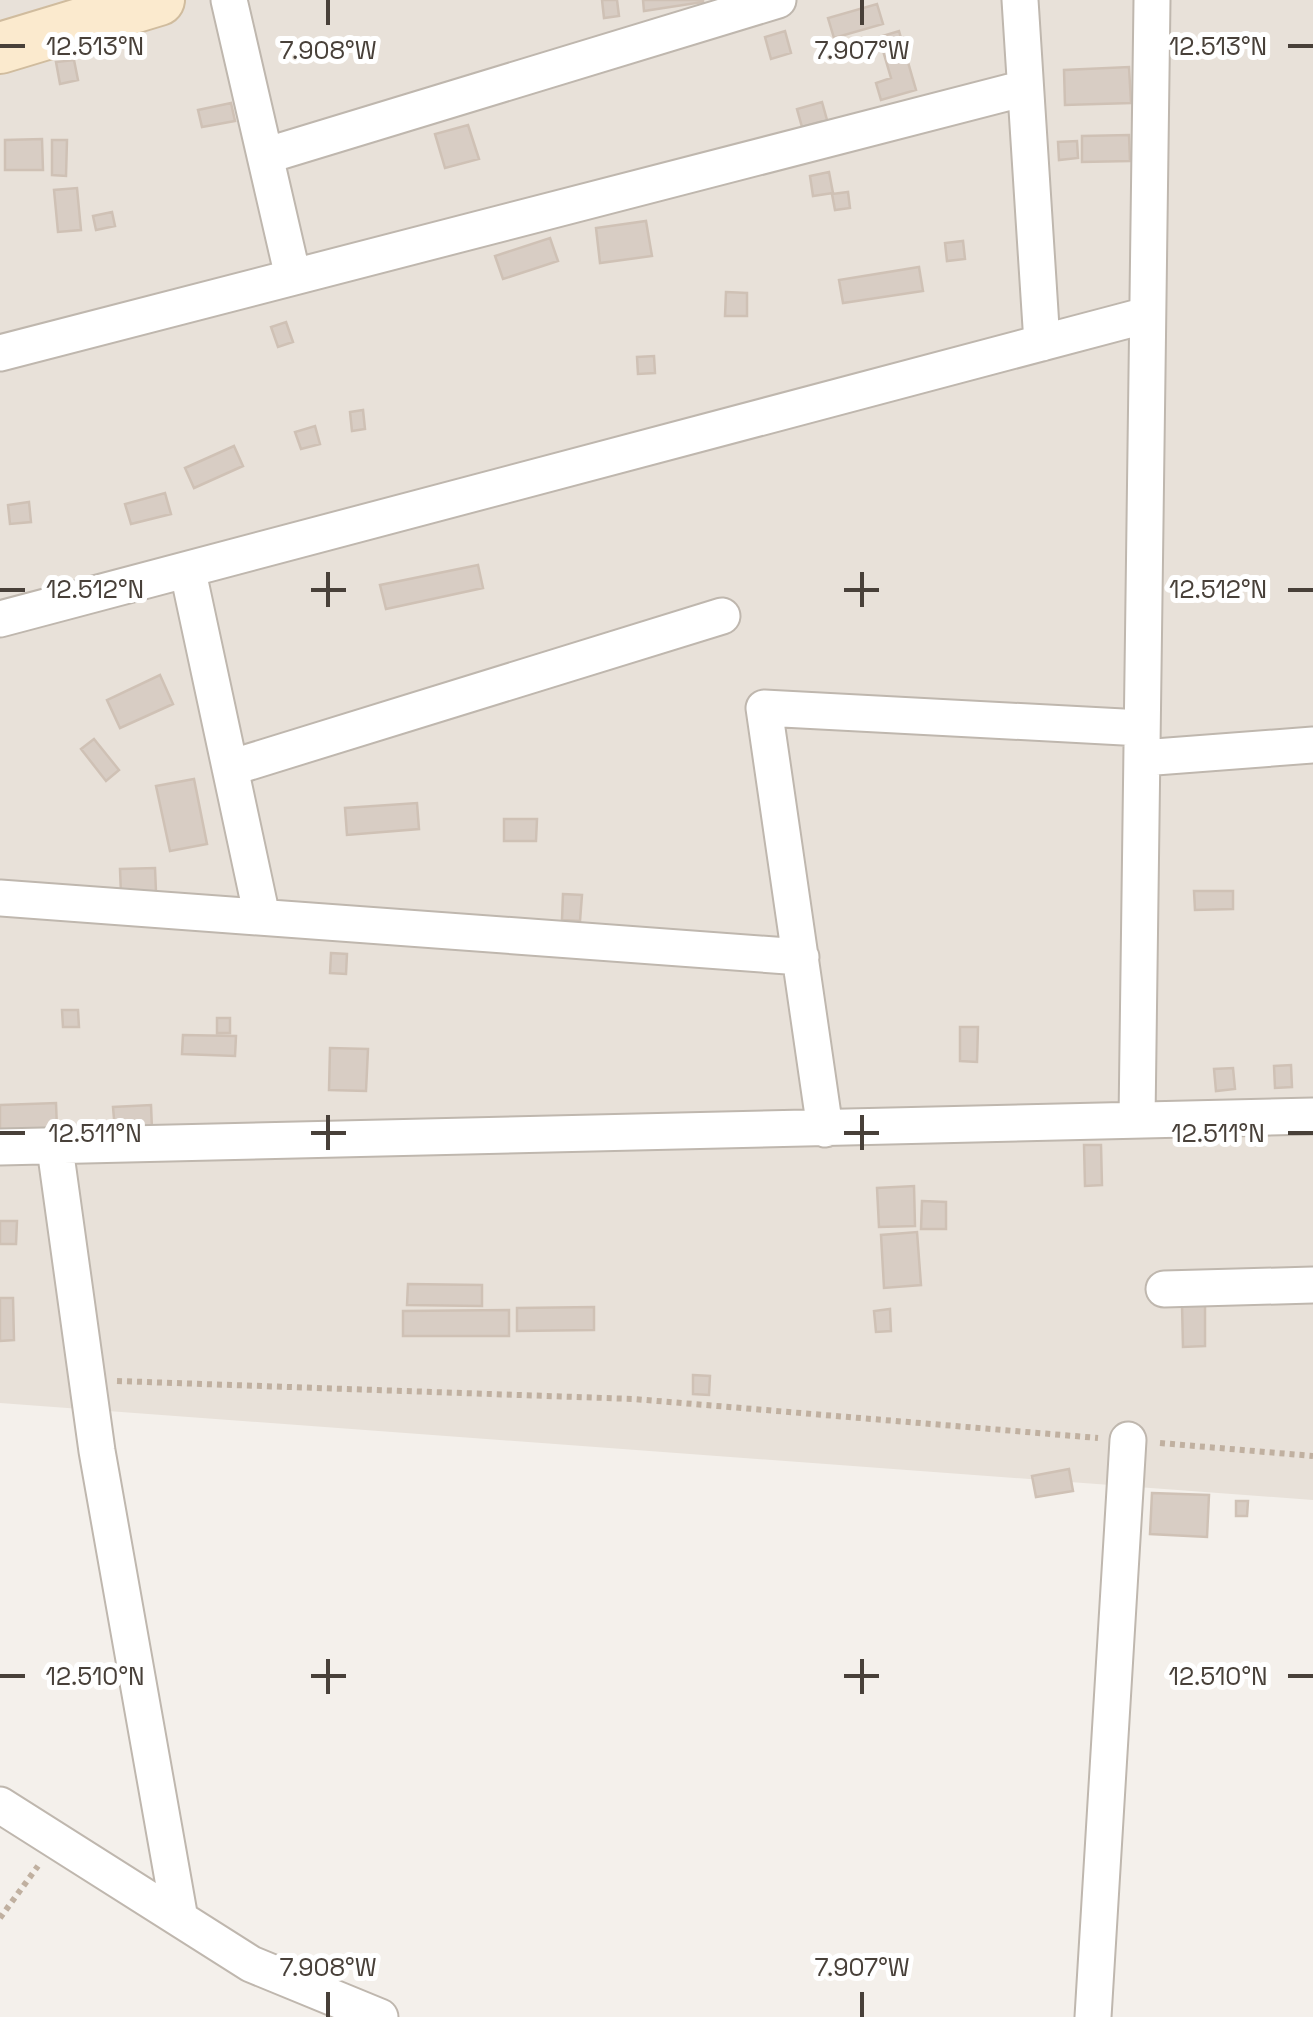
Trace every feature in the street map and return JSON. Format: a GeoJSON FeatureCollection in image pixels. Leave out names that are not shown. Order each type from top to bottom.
{"type":"FeatureCollection","features":[{"type":"Feature","properties":{"kind":"street"},"geometry":{"type":"LineString","coordinates":[[0,48],[159,0]]}},
{"type":"Feature","properties":{"kind":"street"},"geometry":{"type":"LineString","coordinates":[[229,0],[293,276]]}},
{"type":"Feature","properties":{"kind":"street"},"geometry":{"type":"LineString","coordinates":[[265,156],[778,0]]}},
{"type":"Feature","properties":{"kind":"street"},"geometry":{"type":"LineString","coordinates":[[1020,0],[1042,343]]}},
{"type":"Feature","properties":{"kind":"street"},"geometry":{"type":"LineString","coordinates":[[1138,1120],[1152,0]]}},
{"type":"Feature","properties":{"kind":"street"},"geometry":{"type":"LineString","coordinates":[[0,352],[1025,88]]}},
{"type":"Feature","properties":{"kind":"street"},"geometry":{"type":"LineString","coordinates":[[0,619],[1147,314]]}},
{"type":"Feature","properties":{"kind":"street"},"geometry":{"type":"LineString","coordinates":[[188,572],[262,917]]}},
{"type":"Feature","properties":{"kind":"street"},"geometry":{"type":"LineString","coordinates":[[230,768],[722,616]]}},
{"type":"Feature","properties":{"kind":"street"},"geometry":{"type":"LineString","coordinates":[[824,1128],[764,708],[1142,743],[1313,745]]}},
{"type":"Feature","properties":{"kind":"street"},"geometry":{"type":"LineString","coordinates":[[0,898],[800,957]]}},
{"type":"Feature","properties":{"kind":"street"},"geometry":{"type":"LineString","coordinates":[[0,1147],[1313,1116]]}},
{"type":"Feature","properties":{"kind":"street"},"geometry":{"type":"LineString","coordinates":[[55,1148],[87,1380],[180,1918]]}},
{"type":"Feature","properties":{"kind":"street"},"geometry":{"type":"LineString","coordinates":[[1164,1289],[1313,1284]]}},
{"type":"Feature","properties":{"kind":"street"},"geometry":{"type":"LineString","coordinates":[[1093,2017],[1128,1440]]}},
{"type":"Feature","properties":{"kind":"street"},"geometry":{"type":"LineString","coordinates":[[0,1804],[251,1964],[380,2017]]}},
{"type":"Feature","properties":{"kind":"path"},"geometry":{"type":"LineString","coordinates":[[87,1380],[634,1398],[1313,1456]]}},
{"type":"Feature","properties":{"kind":"path"},"geometry":{"type":"LineString","coordinates":[[0,1918],[56,1840]]}},
{"type":"Feature","properties":{"kind":"shaded area"},"geometry":{"type":"Polygon","coordinates":[[[0,0],[1313,0],[1313,1500],[0,1403],[0,0]]]}},
{"type":"Feature","properties":{"kind":"building"},"geometry":{"type":"Polygon","coordinates":[[[602,0],[617,0],[619,16],[604,18],[602,0]]]}},
{"type":"Feature","properties":{"kind":"building"},"geometry":{"type":"Polygon","coordinates":[[[643,0],[703,0],[703,2],[644,11],[643,0]]]}},
{"type":"Feature","properties":{"kind":"building"},"geometry":{"type":"Polygon","coordinates":[[[877,4],[883,24],[834,38],[828,18],[877,4]]]}},
{"type":"Feature","properties":{"kind":"building"},"geometry":{"type":"Polygon","coordinates":[[[785,31],[791,53],[771,59],[765,37],[785,31]]]}},
{"type":"Feature","properties":{"kind":"building"},"geometry":{"type":"Polygon","coordinates":[[[899,31],[916,90],[881,100],[876,83],[891,78],[879,37],[899,31]]]}},
{"type":"Feature","properties":{"kind":"building"},"geometry":{"type":"Polygon","coordinates":[[[74,60],[78,80],[60,84],[56,62],[74,60]]]}},
{"type":"Feature","properties":{"kind":"building"},"geometry":{"type":"Polygon","coordinates":[[[1129,67],[1131,103],[1065,105],[1064,70],[1129,67]]]}},
{"type":"Feature","properties":{"kind":"building"},"geometry":{"type":"Polygon","coordinates":[[[822,102],[827,120],[802,127],[797,109],[822,102]]]}},
{"type":"Feature","properties":{"kind":"building"},"geometry":{"type":"Polygon","coordinates":[[[231,103],[235,121],[202,127],[198,110],[231,103]]]}},
{"type":"Feature","properties":{"kind":"building"},"geometry":{"type":"Polygon","coordinates":[[[468,125],[479,159],[445,168],[435,134],[468,125]]]}},
{"type":"Feature","properties":{"kind":"building"},"geometry":{"type":"Polygon","coordinates":[[[1129,135],[1130,161],[1082,162],[1082,136],[1129,135]]]}},
{"type":"Feature","properties":{"kind":"building"},"geometry":{"type":"Polygon","coordinates":[[[42,139],[43,170],[5,170],[5,140],[42,139]]]}},
{"type":"Feature","properties":{"kind":"building"},"geometry":{"type":"Polygon","coordinates":[[[52,140],[67,140],[66,176],[52,175],[52,140]]]}},
{"type":"Feature","properties":{"kind":"building"},"geometry":{"type":"Polygon","coordinates":[[[1077,141],[1078,158],[1059,160],[1058,142],[1077,141]]]}},
{"type":"Feature","properties":{"kind":"building"},"geometry":{"type":"Polygon","coordinates":[[[829,172],[833,193],[813,196],[810,176],[829,172]]]}},
{"type":"Feature","properties":{"kind":"building"},"geometry":{"type":"Polygon","coordinates":[[[77,188],[81,230],[58,232],[54,190],[77,188]]]}},
{"type":"Feature","properties":{"kind":"building"},"geometry":{"type":"Polygon","coordinates":[[[848,192],[850,208],[835,210],[832,194],[848,192]]]}},
{"type":"Feature","properties":{"kind":"building"},"geometry":{"type":"Polygon","coordinates":[[[112,212],[115,226],[96,230],[93,216],[112,212]]]}},
{"type":"Feature","properties":{"kind":"building"},"geometry":{"type":"Polygon","coordinates":[[[646,221],[652,256],[600,263],[596,228],[646,221]]]}},
{"type":"Feature","properties":{"kind":"building"},"geometry":{"type":"Polygon","coordinates":[[[550,238],[558,261],[503,279],[495,256],[550,238]]]}},
{"type":"Feature","properties":{"kind":"building"},"geometry":{"type":"Polygon","coordinates":[[[963,241],[965,259],[947,261],[945,243],[963,241]]]}},
{"type":"Feature","properties":{"kind":"building"},"geometry":{"type":"Polygon","coordinates":[[[919,267],[923,291],[843,303],[839,280],[919,267]]]}},
{"type":"Feature","properties":{"kind":"building"},"geometry":{"type":"Polygon","coordinates":[[[726,292],[747,293],[747,316],[725,316],[726,292]]]}},
{"type":"Feature","properties":{"kind":"building"},"geometry":{"type":"Polygon","coordinates":[[[286,322],[293,342],[278,347],[271,327],[286,322]]]}},
{"type":"Feature","properties":{"kind":"building"},"geometry":{"type":"Polygon","coordinates":[[[654,356],[655,373],[638,374],[637,357],[654,356]]]}},
{"type":"Feature","properties":{"kind":"building"},"geometry":{"type":"Polygon","coordinates":[[[363,410],[365,429],[352,431],[350,412],[363,410]]]}},
{"type":"Feature","properties":{"kind":"building"},"geometry":{"type":"Polygon","coordinates":[[[315,426],[320,444],[301,449],[295,432],[315,426]]]}},
{"type":"Feature","properties":{"kind":"building"},"geometry":{"type":"Polygon","coordinates":[[[234,446],[243,466],[194,488],[185,468],[234,446]]]}},
{"type":"Feature","properties":{"kind":"building"},"geometry":{"type":"Polygon","coordinates":[[[165,493],[171,514],[131,524],[125,504],[165,493]]]}},
{"type":"Feature","properties":{"kind":"building"},"geometry":{"type":"Polygon","coordinates":[[[29,502],[31,522],[10,524],[8,505],[29,502]]]}},
{"type":"Feature","properties":{"kind":"building"},"geometry":{"type":"Polygon","coordinates":[[[478,565],[483,588],[386,609],[380,585],[478,565]]]}},
{"type":"Feature","properties":{"kind":"building"},"geometry":{"type":"Polygon","coordinates":[[[160,675],[173,704],[120,728],[107,700],[160,675]]]}},
{"type":"Feature","properties":{"kind":"building"},"geometry":{"type":"Polygon","coordinates":[[[94,739],[119,770],[106,781],[81,749],[94,739]]]}},
{"type":"Feature","properties":{"kind":"building"},"geometry":{"type":"Polygon","coordinates":[[[194,779],[207,844],[170,851],[156,786],[194,779]]]}},
{"type":"Feature","properties":{"kind":"building"},"geometry":{"type":"Polygon","coordinates":[[[417,803],[419,829],[347,835],[345,808],[417,803]]]}},
{"type":"Feature","properties":{"kind":"building"},"geometry":{"type":"Polygon","coordinates":[[[504,819],[537,819],[536,841],[504,841],[504,819]]]}},
{"type":"Feature","properties":{"kind":"building"},"geometry":{"type":"Polygon","coordinates":[[[155,868],[156,892],[121,894],[120,869],[155,868]]]}},
{"type":"Feature","properties":{"kind":"building"},"geometry":{"type":"Polygon","coordinates":[[[1194,891],[1233,891],[1233,909],[1195,910],[1194,891]]]}},
{"type":"Feature","properties":{"kind":"building"},"geometry":{"type":"Polygon","coordinates":[[[563,894],[582,895],[580,921],[562,920],[563,894]]]}},
{"type":"Feature","properties":{"kind":"building"},"geometry":{"type":"Polygon","coordinates":[[[331,953],[347,954],[346,974],[330,973],[331,953]]]}},
{"type":"Feature","properties":{"kind":"building"},"geometry":{"type":"Polygon","coordinates":[[[62,1010],[78,1010],[79,1027],[63,1027],[62,1010]]]}},
{"type":"Feature","properties":{"kind":"building"},"geometry":{"type":"Polygon","coordinates":[[[217,1018],[230,1018],[230,1033],[217,1033],[217,1018]]]}},
{"type":"Feature","properties":{"kind":"building"},"geometry":{"type":"Polygon","coordinates":[[[960,1027],[978,1027],[977,1062],[960,1061],[960,1027]]]}},
{"type":"Feature","properties":{"kind":"building"},"geometry":{"type":"Polygon","coordinates":[[[183,1035],[236,1036],[235,1056],[182,1054],[183,1035]]]}},
{"type":"Feature","properties":{"kind":"building"},"geometry":{"type":"Polygon","coordinates":[[[330,1048],[368,1049],[366,1091],[329,1090],[330,1048]]]}},
{"type":"Feature","properties":{"kind":"building"},"geometry":{"type":"Polygon","coordinates":[[[1291,1065],[1292,1087],[1275,1088],[1274,1066],[1291,1065]]]}},
{"type":"Feature","properties":{"kind":"building"},"geometry":{"type":"Polygon","coordinates":[[[1233,1068],[1235,1089],[1216,1091],[1214,1069],[1233,1068]]]}},
{"type":"Feature","properties":{"kind":"building"},"geometry":{"type":"Polygon","coordinates":[[[56,1103],[57,1129],[0,1131],[0,1105],[56,1103]]]}},
{"type":"Feature","properties":{"kind":"building"},"geometry":{"type":"Polygon","coordinates":[[[151,1105],[152,1129],[115,1131],[113,1107],[151,1105]]]}},
{"type":"Feature","properties":{"kind":"building"},"geometry":{"type":"Polygon","coordinates":[[[1084,1145],[1101,1145],[1102,1185],[1085,1186],[1084,1145]]]}},
{"type":"Feature","properties":{"kind":"building"},"geometry":{"type":"Polygon","coordinates":[[[914,1186],[915,1226],[879,1227],[877,1188],[914,1186]]]}},
{"type":"Feature","properties":{"kind":"building"},"geometry":{"type":"Polygon","coordinates":[[[922,1201],[946,1202],[946,1229],[921,1229],[922,1201]]]}},
{"type":"Feature","properties":{"kind":"building"},"geometry":{"type":"Polygon","coordinates":[[[0,1221],[17,1221],[16,1244],[0,1244],[0,1221]]]}},
{"type":"Feature","properties":{"kind":"building"},"geometry":{"type":"Polygon","coordinates":[[[917,1232],[921,1285],[884,1288],[881,1235],[917,1232]]]}},
{"type":"Feature","properties":{"kind":"building"},"geometry":{"type":"Polygon","coordinates":[[[408,1284],[482,1285],[482,1306],[407,1305],[408,1284]]]}},
{"type":"Feature","properties":{"kind":"building"},"geometry":{"type":"Polygon","coordinates":[[[0,1298],[13,1298],[14,1340],[0,1341],[0,1298]]]}},
{"type":"Feature","properties":{"kind":"building"},"geometry":{"type":"Polygon","coordinates":[[[1205,1303],[1205,1346],[1183,1347],[1182,1304],[1205,1303]]]}},
{"type":"Feature","properties":{"kind":"building"},"geometry":{"type":"Polygon","coordinates":[[[594,1307],[594,1330],[517,1331],[517,1308],[594,1307]]]}},
{"type":"Feature","properties":{"kind":"building"},"geometry":{"type":"Polygon","coordinates":[[[890,1309],[891,1331],[876,1332],[874,1311],[890,1309]]]}},
{"type":"Feature","properties":{"kind":"building"},"geometry":{"type":"Polygon","coordinates":[[[509,1310],[509,1336],[403,1336],[403,1311],[509,1310]]]}},
{"type":"Feature","properties":{"kind":"building"},"geometry":{"type":"Polygon","coordinates":[[[693,1375],[710,1376],[709,1395],[693,1394],[693,1375]]]}},
{"type":"Feature","properties":{"kind":"building"},"geometry":{"type":"Polygon","coordinates":[[[1069,1469],[1073,1491],[1036,1497],[1032,1476],[1069,1469]]]}},
{"type":"Feature","properties":{"kind":"building"},"geometry":{"type":"Polygon","coordinates":[[[1152,1493],[1209,1495],[1207,1537],[1150,1534],[1152,1493]]]}},
{"type":"Feature","properties":{"kind":"building"},"geometry":{"type":"Polygon","coordinates":[[[1236,1501],[1248,1501],[1247,1516],[1236,1516],[1236,1501]]]}}]}
